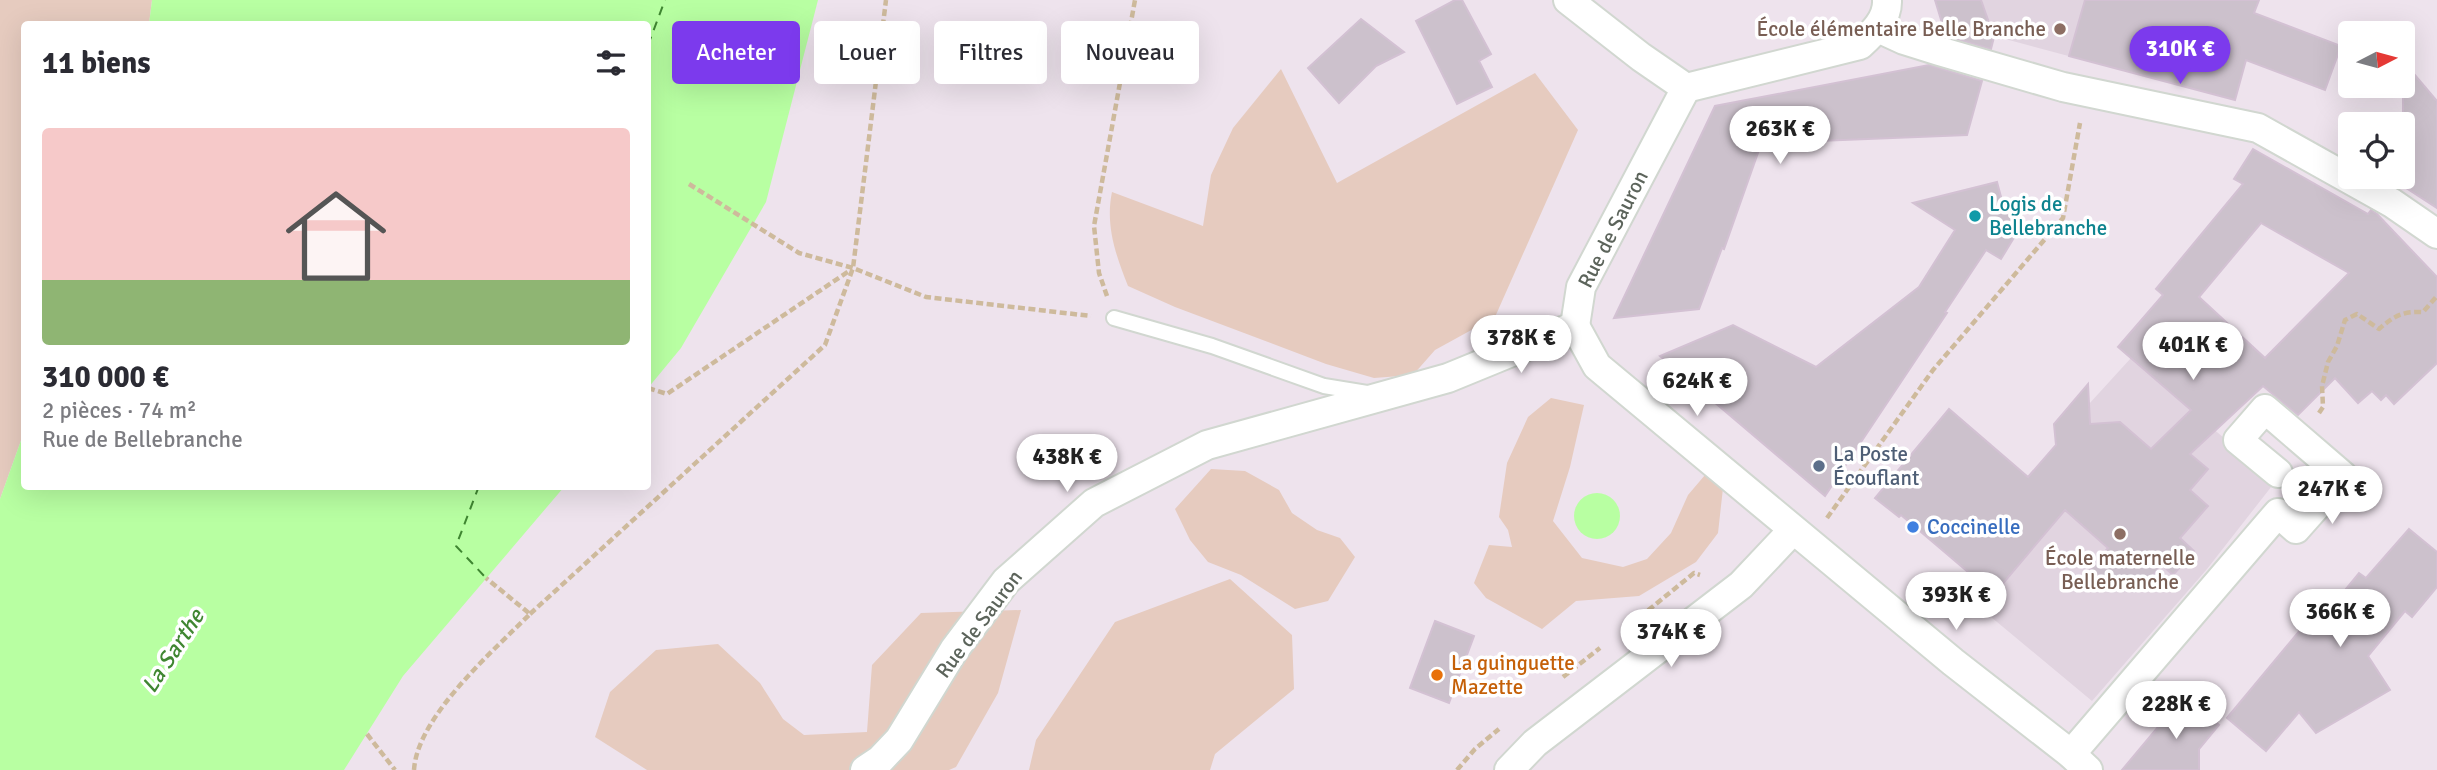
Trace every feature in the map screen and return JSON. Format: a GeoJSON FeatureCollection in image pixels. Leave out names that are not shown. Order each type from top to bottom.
{"type":"FeatureCollection","features":[{"type":"Feature","properties":{"kind":"street"},"geometry":{"type":"LineString","coordinates":[[1569,0],[1641,57],[1686,88],[1860,46],[1878,28],[1888,5],[1887,0]]}},
{"type":"Feature","properties":{"kind":"street"},"geometry":{"type":"LineString","coordinates":[[1878,28],[1939,51],[2086,91],[2258,128],[2392,203],[2437,234]]}},
{"type":"Feature","properties":{"kind":"street","name":"Rue de Sauron"},"geometry":{"type":"LineString","coordinates":[[865,770],[880,760],[899,740],[954,650],[1006,581],[1094,503],[1207,444],[1448,379],[1575,327],[1581,287],[1686,88]]}},
{"type":"Feature","properties":{"kind":"street"},"geometry":{"type":"LineString","coordinates":[[1575,327],[1597,366],[1953,662],[2080,762],[2278,513],[2297,529],[2343,477],[2265,409],[2238,440],[2278,473]]}},
{"type":"Feature","properties":{"kind":"street"},"geometry":{"type":"LineString","coordinates":[[1509,770],[1535,743],[1802,536]]}},
{"type":"Feature","properties":{"kind":"lane"},"geometry":{"type":"LineString","coordinates":[[1114,318],[1212,346],[1324,386],[1386,397]]}},
{"type":"Feature","properties":{"kind":"path"},"geometry":{"type":"LineString","coordinates":[[414,770],[415,756],[445,701],[530,614],[825,345],[853,268],[886,0]]}},
{"type":"Feature","properties":{"kind":"path"},"geometry":{"type":"LineString","coordinates":[[690,184],[799,253],[853,268],[926,297],[1114,318],[1099,273],[1094,226],[1135,0]]}},
{"type":"Feature","properties":{"kind":"path"},"geometry":{"type":"LineString","coordinates":[[1802,536],[1933,370],[2063,218],[2086,91]]}},
{"type":"Feature","properties":{"kind":"path"},"geometry":{"type":"LineString","coordinates":[[651,389],[667,394],[853,268]]}},
{"type":"Feature","properties":{"kind":"path"},"geometry":{"type":"LineString","coordinates":[[2300,439],[2323,407],[2322,386],[2328,362],[2337,346],[2345,320],[2357,314],[2379,329],[2393,317],[2407,311],[2423,312],[2437,296]]}},
{"type":"Feature","properties":{"kind":"path"},"geometry":{"type":"LineString","coordinates":[[486,579],[530,614]]}},
{"type":"Feature","properties":{"kind":"path"},"geometry":{"type":"LineString","coordinates":[[367,734],[395,770]]}},
{"type":"Feature","properties":{"kind":"shaded area"},"geometry":{"type":"Polygon","coordinates":[[[0,0],[152,0],[149,21],[21,21],[21,440],[0,499],[0,0]]]}},
{"type":"Feature","properties":{"kind":"shaded area","name":"École élémentaire Belle Branche"},"geometry":{"type":"Polygon","coordinates":[[[1981,0],[2137,0],[2117,69],[1994,36],[1981,0]]]}},
{"type":"Feature","properties":{"kind":"shaded area"},"geometry":{"type":"Polygon","coordinates":[[[1281,69],[1337,183],[1535,73],[1578,130],[1495,317],[1435,350],[1413,375],[1374,378],[1326,364],[1175,307],[1128,286],[1111,228],[1112,192],[1203,226],[1211,175],[1233,128],[1281,69]]]}},
{"type":"Feature","properties":{"kind":"shaded area","name":"École maternelle Bellebranche"},"geometry":{"type":"Polygon","coordinates":[[[2131,358],[2275,482],[2207,569],[2092,701],[1985,612],[1998,596],[1989,589],[2028,477],[2062,438],[2054,432],[2054,424],[2078,396],[2089,404],[2131,358]]]}},
{"type":"Feature","properties":{"kind":"shaded area"},"geometry":{"type":"Polygon","coordinates":[[[1551,398],[1584,405],[1570,467],[1553,521],[1582,558],[1623,567],[1647,559],[1671,533],[1688,495],[1705,475],[1723,488],[1718,533],[1696,562],[1639,596],[1576,601],[1542,629],[1486,598],[1474,583],[1489,545],[1512,547],[1508,530],[1499,517],[1507,463],[1528,417],[1551,398]]]}},
{"type":"Feature","properties":{"kind":"shaded area"},"geometry":{"type":"Polygon","coordinates":[[[1211,469],[1245,471],[1279,490],[1292,513],[1317,530],[1340,538],[1355,557],[1328,601],[1295,609],[1241,575],[1208,562],[1190,540],[1175,509],[1211,469]]]}},
{"type":"Feature","properties":{"kind":"shaded area"},"geometry":{"type":"Polygon","coordinates":[[[1230,579],[1292,635],[1294,689],[1215,754],[1210,770],[1029,770],[1036,740],[1115,622],[1230,579]]]}},
{"type":"Feature","properties":{"kind":"shaded area"},"geometry":{"type":"Polygon","coordinates":[[[1021,610],[998,693],[956,767],[949,770],[647,770],[595,737],[610,692],[656,650],[718,644],[760,683],[783,719],[804,735],[867,732],[872,665],[921,613],[1021,610]]]}},
{"type":"Feature","properties":{"kind":"water"},"geometry":{"type":"Polygon","coordinates":[[[152,0],[818,0],[800,70],[800,21],[672,21],[672,84],[796,84],[766,202],[681,348],[651,384],[651,21],[149,21],[152,0]]]}},
{"type":"Feature","properties":{"kind":"water","name":"La Sarthe"},"geometry":{"type":"Polygon","coordinates":[[[21,440],[21,490],[561,490],[403,676],[344,770],[0,770],[0,499],[21,440]]]}},
{"type":"Feature","properties":{"kind":"water"},"geometry":{"type":"Polygon","coordinates":[[[1597,493],[1613,500],[1620,516],[1613,532],[1597,539],[1581,532],[1574,516],[1581,500],[1597,493]]]}},
{"type":"Feature","properties":{"kind":"building"},"geometry":{"type":"Polygon","coordinates":[[[1455,0],[1462,0],[1491,54],[1479,61],[1492,87],[1457,104],[1416,21],[1455,0]]]}},
{"type":"Feature","properties":{"kind":"building"},"geometry":{"type":"Polygon","coordinates":[[[1935,0],[1981,0],[1994,37],[1991,49],[1946,36],[1935,0]]]}},
{"type":"Feature","properties":{"kind":"building"},"geometry":{"type":"Polygon","coordinates":[[[2085,0],[2259,0],[2254,13],[2338,45],[2338,54],[2325,90],[2246,60],[2235,100],[2069,56],[2085,0]]]}},
{"type":"Feature","properties":{"kind":"building"},"geometry":{"type":"Polygon","coordinates":[[[1361,19],[1404,52],[1376,66],[1339,103],[1308,68],[1361,19]]]}},
{"type":"Feature","properties":{"kind":"building"},"geometry":{"type":"Polygon","coordinates":[[[1929,65],[1982,81],[1967,135],[1793,142],[1771,116],[1724,249],[1722,248],[1699,309],[1614,318],[1715,106],[1929,65]]]}},
{"type":"Feature","properties":{"kind":"building"},"geometry":{"type":"Polygon","coordinates":[[[2415,75],[2437,101],[2437,208],[2408,189],[2415,189],[2415,112],[2403,112],[2403,98],[2415,98],[2415,75]]]}},
{"type":"Feature","properties":{"kind":"building"},"geometry":{"type":"Polygon","coordinates":[[[2253,149],[2368,214],[2371,210],[2377,214],[2437,277],[2437,363],[2394,404],[2386,395],[2381,400],[2372,391],[2358,403],[2335,378],[2298,415],[2263,386],[2190,454],[2208,469],[2190,490],[2208,506],[2180,538],[2194,551],[2173,575],[2162,565],[2144,585],[2113,588],[2090,569],[2108,548],[2065,510],[1994,594],[1901,515],[1899,517],[1875,498],[1949,409],[2028,477],[2056,445],[2054,424],[2088,384],[2090,424],[2120,422],[2151,449],[2191,410],[2118,347],[2163,295],[2156,289],[2243,184],[2234,179],[2253,149]],[[2261,223],[2199,297],[2265,358],[2349,273],[2261,223]]]}},
{"type":"Feature","properties":{"kind":"building"},"geometry":{"type":"Polygon","coordinates":[[[1997,182],[2004,208],[2024,221],[2001,259],[1986,250],[1825,496],[1660,356],[1733,325],[1816,367],[1919,287],[1955,230],[1913,203],[1997,182]]]}},
{"type":"Feature","properties":{"kind":"building"},"geometry":{"type":"Polygon","coordinates":[[[2409,529],[2437,552],[2437,587],[2412,617],[2405,611],[2368,656],[2390,690],[2316,733],[2299,712],[2266,751],[2227,718],[2311,617],[2318,623],[2359,573],[2366,578],[2409,529]]]}},
{"type":"Feature","properties":{"kind":"building","name":"La guinguette Mazette"},"geometry":{"type":"Polygon","coordinates":[[[1435,621],[1474,636],[1449,703],[1410,688],[1435,621]]]}},
{"type":"Feature","properties":{"kind":"building"},"geometry":{"type":"Polygon","coordinates":[[[2184,696],[2219,725],[2199,749],[2199,770],[2122,770],[2184,696]]]}},
{"type":"Feature","properties":{"kind":"ferry route"},"geometry":{"type":"LineString","coordinates":[[651,37],[665,0]]}},
{"type":"Feature","properties":{"kind":"ferry route"},"geometry":{"type":"LineString","coordinates":[[477,490],[456,546],[486,578]]}},
{"type":"Feature","properties":{"kind":"place","name":"École élémentaire Belle Branche"},"geometry":{"type":"Point","coordinates":[2060,29]}},
{"type":"Feature","properties":{"kind":"place","name":"Logis de Bellebranche"},"geometry":{"type":"Point","coordinates":[1975,216]}},
{"type":"Feature","properties":{"kind":"place","name":"La Poste Écouflant"},"geometry":{"type":"Point","coordinates":[1819,466]}},
{"type":"Feature","properties":{"kind":"place","name":"Coccinelle"},"geometry":{"type":"Point","coordinates":[1913,527]}},
{"type":"Feature","properties":{"kind":"place","name":"École maternelle Bellebranche"},"geometry":{"type":"Point","coordinates":[2120,534]}},
{"type":"Feature","properties":{"kind":"place","name":"La guinguette Mazette"},"geometry":{"type":"Point","coordinates":[1437,675]}}]}
